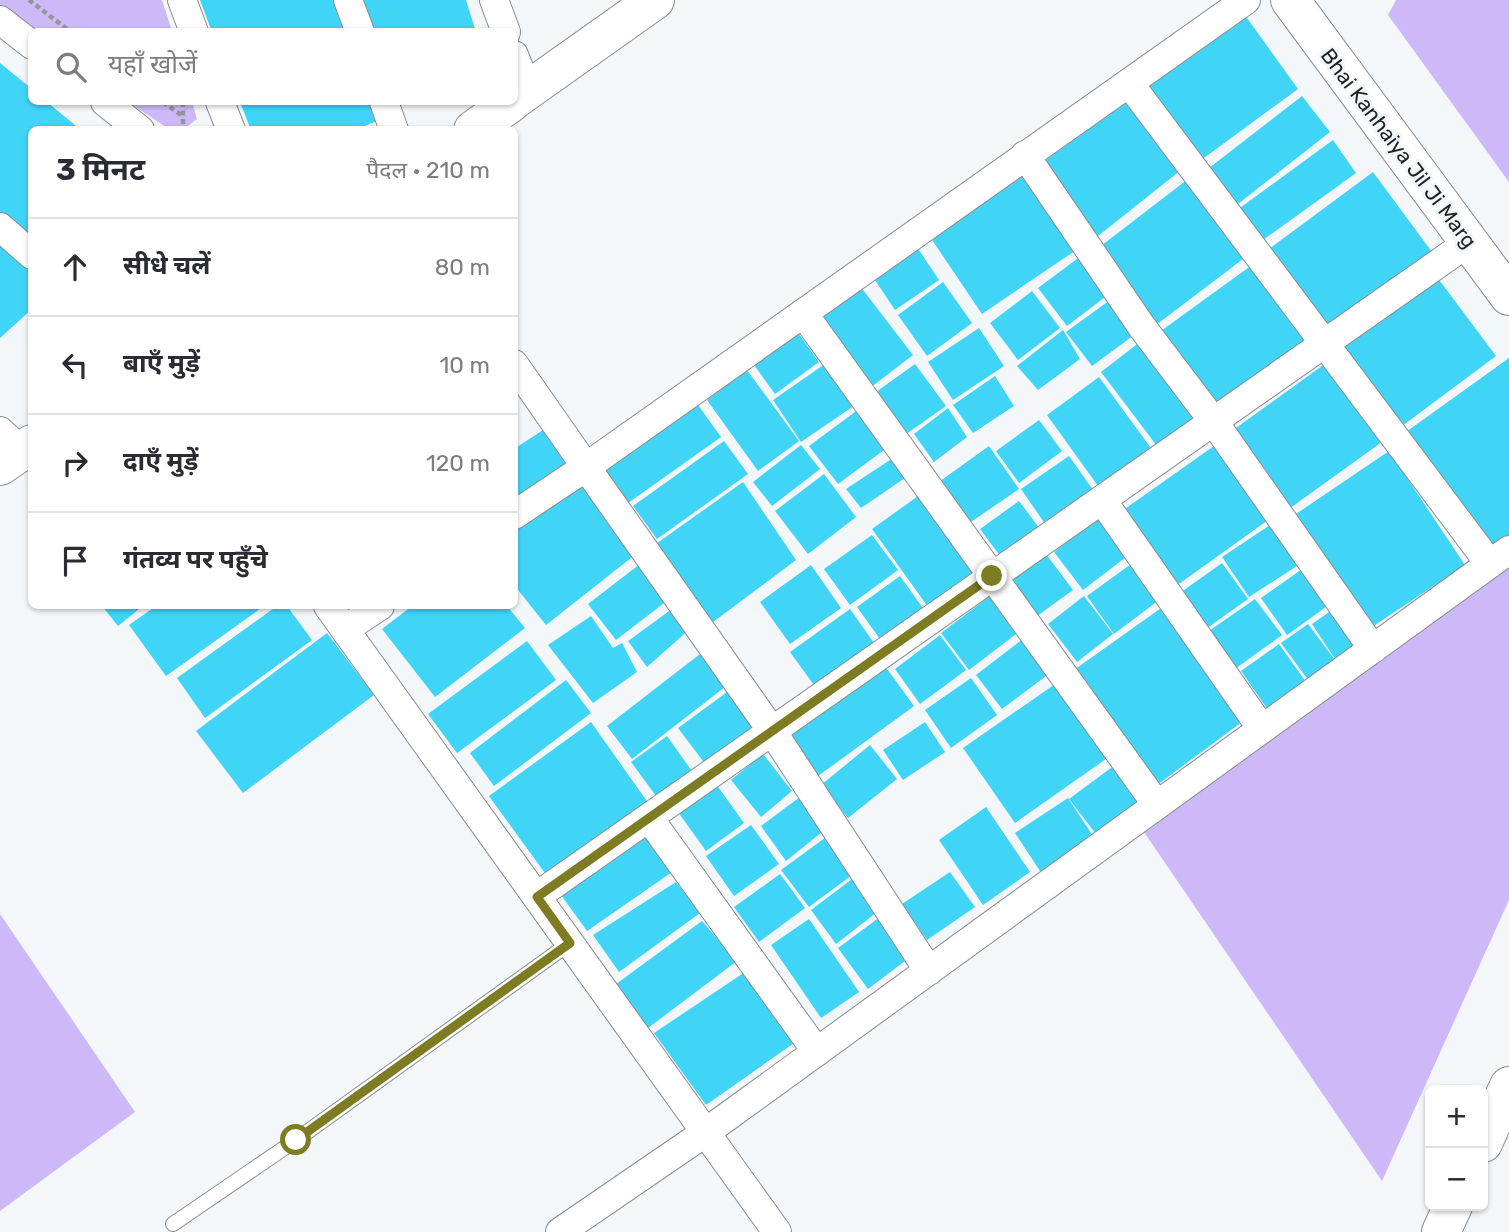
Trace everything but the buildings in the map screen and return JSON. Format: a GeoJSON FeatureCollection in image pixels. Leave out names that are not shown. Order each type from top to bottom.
{"type":"FeatureCollection","features":[{"type":"Feature","properties":{"kind":"street"},"geometry":{"type":"LineString","coordinates":[[182,0],[192,28]]}},
{"type":"Feature","properties":{"kind":"street"},"geometry":{"type":"LineString","coordinates":[[348,0],[358,28]]}},
{"type":"Feature","properties":{"kind":"street"},"geometry":{"type":"LineString","coordinates":[[494,0],[504,28]]}},
{"type":"Feature","properties":{"kind":"street"},"geometry":{"type":"LineString","coordinates":[[518,97],[655,0]]}},
{"type":"Feature","properties":{"kind":"street"},"geometry":{"type":"LineString","coordinates":[[518,512],[1246,0]]}},
{"type":"Feature","properties":{"kind":"street","name":"Bhai Kanhaiya Jil Ji Marg"},"geometry":{"type":"LineString","coordinates":[[1290,0],[1509,296]]}},
{"type":"Feature","properties":{"kind":"street"},"geometry":{"type":"LineString","coordinates":[[0,20],[28,42]]}},
{"type":"Feature","properties":{"kind":"street"},"geometry":{"type":"LineString","coordinates":[[560,1232],[706,1132],[1499,557],[1324,343],[1129,83]]}},
{"type":"Feature","properties":{"kind":"street"},"geometry":{"type":"LineString","coordinates":[[108,105],[135,126]]}},
{"type":"Feature","properties":{"kind":"street"},"geometry":{"type":"LineString","coordinates":[[221,105],[229,126]]}},
{"type":"Feature","properties":{"kind":"street"},"geometry":{"type":"LineString","coordinates":[[385,105],[393,126]]}},
{"type":"Feature","properties":{"kind":"street"},"geometry":{"type":"LineString","coordinates":[[478,126],[507,105]]}},
{"type":"Feature","properties":{"kind":"street"},"geometry":{"type":"LineString","coordinates":[[1025,155],[1142,327],[1214,422],[1373,649]]}},
{"type":"Feature","properties":{"kind":"street"},"geometry":{"type":"LineString","coordinates":[[0,227],[28,252]]}},
{"type":"Feature","properties":{"kind":"street"},"geometry":{"type":"LineString","coordinates":[[537,897],[1469,242]]}},
{"type":"Feature","properties":{"kind":"street"},"geometry":{"type":"LineString","coordinates":[[803,313],[1157,805]]}},
{"type":"Feature","properties":{"kind":"street"},"geometry":{"type":"LineString","coordinates":[[518,370],[772,731],[929,971]]}},
{"type":"Feature","properties":{"kind":"street"},"geometry":{"type":"LineString","coordinates":[[1102,500],[1262,729]]}},
{"type":"Feature","properties":{"kind":"street"},"geometry":{"type":"LineString","coordinates":[[330,609],[777,1232]]}},
{"type":"Feature","properties":{"kind":"street"},"geometry":{"type":"LineString","coordinates":[[345,629],[375,609]]}},
{"type":"Feature","properties":{"kind":"street"},"geometry":{"type":"LineString","coordinates":[[649,818],[817,1052]]}},
{"type":"Feature","properties":{"kind":"street"},"geometry":{"type":"LineString","coordinates":[[1488,1132],[1509,1086]]}},
{"type":"Feature","properties":{"kind":"street"},"geometry":{"type":"LineString","coordinates":[[1441,1232],[1451,1211]]}},
{"type":"Feature","properties":{"kind":"lane"},"geometry":{"type":"LineString","coordinates":[[173,1224],[296,1140],[570,943]]}},
{"type":"Feature","properties":{"kind":"path"},"geometry":{"type":"LineString","coordinates":[[29,0],[66,28]]}},
{"type":"Feature","properties":{"kind":"path"},"geometry":{"type":"LineString","coordinates":[[167,105],[182,116]]}},
{"type":"Feature","properties":{"kind":"path"},"geometry":{"type":"LineString","coordinates":[[183,105],[183,126]]}},
{"type":"Feature","properties":{"kind":"shaded area"},"geometry":{"type":"Polygon","coordinates":[[[0,0],[162,0],[171,28],[29,28],[0,5],[0,0]]]}},
{"type":"Feature","properties":{"kind":"shaded area"},"geometry":{"type":"Polygon","coordinates":[[[1396,0],[1509,0],[1509,182],[1388,15],[1396,0]]]}},
{"type":"Feature","properties":{"kind":"shaded area"},"geometry":{"type":"Polygon","coordinates":[[[133,105],[193,105],[197,119],[188,126],[164,126],[133,105]]]}},
{"type":"Feature","properties":{"kind":"shaded area"},"geometry":{"type":"Polygon","coordinates":[[[1509,544],[1509,900],[1382,1181],[1131,813],[1509,544]]]}},
{"type":"Feature","properties":{"kind":"shaded area"},"geometry":{"type":"Polygon","coordinates":[[[0,914],[135,1112],[0,1211],[0,914]]]}},
{"type":"Feature","properties":{"kind":"route"},"geometry":{"type":"LineString","coordinates":[[296,1140],[570,943],[537,897],[992,576]]}}]}
